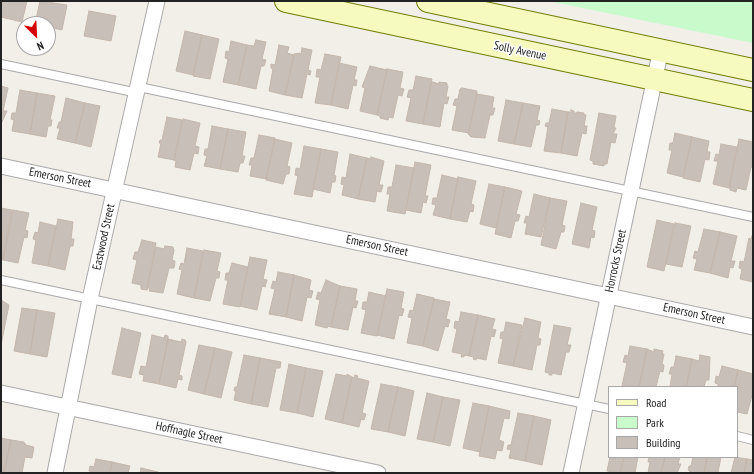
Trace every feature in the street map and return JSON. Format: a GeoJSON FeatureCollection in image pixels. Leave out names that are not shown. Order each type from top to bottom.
{"type":"FeatureCollection","features":[{"type":"Feature","properties":{"kind":"street","name":"Eastwood Street"},"geometry":{"type":"LineString","coordinates":[[55,473],[67,407],[90,299],[157,1]]}},
{"type":"Feature","properties":{"kind":"street","name":"Solly Avenue"},"geometry":{"type":"LineString","coordinates":[[286,1],[753,100]]}},
{"type":"Feature","properties":{"kind":"street"},"geometry":{"type":"LineString","coordinates":[[428,1],[661,49],[753,70]]}},
{"type":"Feature","properties":{"kind":"street","name":"Horrocks Street"},"geometry":{"type":"LineString","coordinates":[[571,473],[584,404],[609,296],[661,49]]}},
{"type":"Feature","properties":{"kind":"street","name":"Emerson Street"},"geometry":{"type":"LineString","coordinates":[[1,166],[753,327]]}},
{"type":"Feature","properties":{"kind":"street","name":"Hoffnagle Street"},"geometry":{"type":"LineString","coordinates":[[1,393],[378,473]]}},
{"type":"Feature","properties":{"kind":"lane"},"geometry":{"type":"LineString","coordinates":[[1,64],[138,90],[753,216]]}},
{"type":"Feature","properties":{"kind":"lane"},"geometry":{"type":"LineString","coordinates":[[1,280],[608,410]]}},
{"type":"Feature","properties":{"kind":"lane"},"geometry":{"type":"LineString","coordinates":[[738,436],[753,440]]}},
{"type":"Feature","properties":{"kind":"green space"},"geometry":{"type":"Polygon","coordinates":[[[548,1],[753,1],[753,43],[719,36],[548,1]]]}},
{"type":"Feature","properties":{"kind":"building"},"geometry":{"type":"Polygon","coordinates":[[[1,1],[27,1],[23,16],[16,16],[16,21],[1,17],[1,1]]]}},
{"type":"Feature","properties":{"kind":"building"},"geometry":{"type":"Polygon","coordinates":[[[40,1],[67,5],[62,30],[56,29],[56,16],[37,16],[40,1]]]}},
{"type":"Feature","properties":{"kind":"building"},"geometry":{"type":"Polygon","coordinates":[[[89,11],[116,16],[111,41],[84,36],[89,11]]]}},
{"type":"Feature","properties":{"kind":"building"},"geometry":{"type":"Polygon","coordinates":[[[185,31],[202,35],[193,75],[176,71],[185,31]]]}},
{"type":"Feature","properties":{"kind":"building"},"geometry":{"type":"Polygon","coordinates":[[[202,35],[219,39],[210,79],[193,76],[202,35]]]}},
{"type":"Feature","properties":{"kind":"building"},"geometry":{"type":"Polygon","coordinates":[[[256,40],[266,42],[262,59],[266,60],[264,66],[261,66],[256,89],[238,85],[247,45],[254,46],[256,40]]]}},
{"type":"Feature","properties":{"kind":"building"},"geometry":{"type":"Polygon","coordinates":[[[231,41],[247,45],[238,85],[223,82],[228,59],[225,58],[226,51],[229,52],[231,41]]]}},
{"type":"Feature","properties":{"kind":"building"},"geometry":{"type":"Polygon","coordinates":[[[279,45],[289,47],[287,53],[294,55],[285,95],[269,91],[273,69],[271,68],[271,64],[275,65],[279,45]]]}},
{"type":"Feature","properties":{"kind":"building"},"geometry":{"type":"Polygon","coordinates":[[[302,48],[312,50],[308,70],[311,71],[310,75],[307,74],[302,98],[285,95],[294,54],[300,53],[301,55],[302,48]]]}},
{"type":"Feature","properties":{"kind":"building"},"geometry":{"type":"Polygon","coordinates":[[[325,54],[341,57],[331,105],[315,103],[320,77],[316,77],[317,69],[321,70],[325,54]]]}},
{"type":"Feature","properties":{"kind":"building"},"geometry":{"type":"Polygon","coordinates":[[[339,63],[357,67],[354,80],[357,80],[356,86],[353,85],[348,109],[331,105],[339,63]]]}},
{"type":"Feature","properties":{"kind":"building"},"geometry":{"type":"Polygon","coordinates":[[[370,66],[387,70],[377,115],[360,111],[365,88],[362,87],[370,66]]]}},
{"type":"Feature","properties":{"kind":"building"},"geometry":{"type":"Polygon","coordinates":[[[387,69],[403,72],[400,88],[404,89],[402,96],[398,95],[393,118],[389,117],[388,120],[380,118],[380,116],[377,115],[387,69]]]}},
{"type":"Feature","properties":{"kind":"building"},"geometry":{"type":"Polygon","coordinates":[[[416,76],[432,79],[423,124],[406,121],[411,98],[407,97],[409,90],[413,90],[416,76]]]}},
{"type":"Feature","properties":{"kind":"building"},"geometry":{"type":"Polygon","coordinates":[[[433,82],[439,84],[439,82],[447,83],[448,86],[446,97],[449,97],[447,104],[444,103],[440,127],[423,124],[431,83],[433,82]]]}},
{"type":"Feature","properties":{"kind":"building"},"geometry":{"type":"Polygon","coordinates":[[[1,86],[8,88],[3,111],[7,111],[1,124],[1,86]]]}},
{"type":"Feature","properties":{"kind":"building"},"geometry":{"type":"Polygon","coordinates":[[[462,88],[477,91],[469,133],[452,130],[457,106],[453,105],[455,99],[458,99],[460,89],[462,88]]]}},
{"type":"Feature","properties":{"kind":"building"},"geometry":{"type":"Polygon","coordinates":[[[20,90],[37,93],[30,134],[12,131],[14,120],[11,119],[12,113],[16,113],[20,90]]]}},
{"type":"Feature","properties":{"kind":"building"},"geometry":{"type":"Polygon","coordinates":[[[37,93],[55,96],[50,120],[52,120],[51,126],[48,126],[46,137],[30,134],[37,93]]]}},
{"type":"Feature","properties":{"kind":"building"},"geometry":{"type":"Polygon","coordinates":[[[477,94],[494,97],[492,108],[495,108],[493,115],[490,115],[485,138],[471,137],[468,134],[477,94]]]}},
{"type":"Feature","properties":{"kind":"building"},"geometry":{"type":"Polygon","coordinates":[[[66,98],[85,103],[75,143],[57,139],[60,128],[57,128],[59,122],[61,122],[66,98]]]}},
{"type":"Feature","properties":{"kind":"building"},"geometry":{"type":"Polygon","coordinates":[[[506,100],[523,103],[514,144],[498,141],[506,100]]]}},
{"type":"Feature","properties":{"kind":"building"},"geometry":{"type":"Polygon","coordinates":[[[85,103],[100,106],[91,147],[75,143],[85,103]]]}},
{"type":"Feature","properties":{"kind":"building"},"geometry":{"type":"Polygon","coordinates":[[[523,103],[540,106],[537,120],[540,121],[539,125],[536,125],[531,147],[514,144],[523,103]]]}},
{"type":"Feature","properties":{"kind":"building"},"geometry":{"type":"Polygon","coordinates":[[[552,109],[568,112],[561,153],[544,151],[548,127],[545,126],[546,123],[549,123],[552,109]]]}},
{"type":"Feature","properties":{"kind":"building"},"geometry":{"type":"Polygon","coordinates":[[[571,110],[574,111],[574,113],[584,113],[584,115],[586,115],[584,126],[587,126],[586,134],[582,133],[577,156],[561,153],[568,112],[571,112],[571,110]]]}},
{"type":"Feature","properties":{"kind":"building"},"geometry":{"type":"Polygon","coordinates":[[[599,113],[616,116],[614,128],[616,128],[613,134],[617,134],[615,143],[611,142],[607,164],[604,164],[604,166],[593,164],[593,161],[590,160],[599,113]]]}},
{"type":"Feature","properties":{"kind":"building"},"geometry":{"type":"Polygon","coordinates":[[[167,117],[182,120],[174,160],[158,157],[161,143],[159,143],[160,140],[162,140],[167,117]]]}},
{"type":"Feature","properties":{"kind":"building"},"geometry":{"type":"Polygon","coordinates":[[[183,119],[200,123],[195,146],[199,147],[198,154],[194,153],[190,170],[175,167],[176,161],[174,160],[183,119]]]}},
{"type":"Feature","properties":{"kind":"building"},"geometry":{"type":"Polygon","coordinates":[[[212,126],[228,129],[220,169],[204,166],[207,156],[204,155],[205,149],[208,149],[212,126]]]}},
{"type":"Feature","properties":{"kind":"building"},"geometry":{"type":"Polygon","coordinates":[[[228,129],[246,132],[242,156],[245,156],[243,163],[240,163],[238,172],[220,169],[228,129]]]}},
{"type":"Feature","properties":{"kind":"building"},"geometry":{"type":"Polygon","coordinates":[[[675,133],[692,137],[683,177],[667,173],[672,150],[669,150],[670,143],[673,143],[675,133]]]}},
{"type":"Feature","properties":{"kind":"building"},"geometry":{"type":"Polygon","coordinates":[[[259,135],[275,138],[266,179],[250,176],[252,165],[249,165],[251,158],[254,158],[259,135]]]}},
{"type":"Feature","properties":{"kind":"building"},"geometry":{"type":"Polygon","coordinates":[[[692,137],[709,141],[707,152],[710,152],[709,160],[705,159],[700,182],[683,178],[692,137]]]}},
{"type":"Feature","properties":{"kind":"building"},"geometry":{"type":"Polygon","coordinates":[[[275,139],[292,143],[287,166],[290,167],[289,174],[286,174],[283,184],[266,180],[275,139]]]}},
{"type":"Feature","properties":{"kind":"building"},"geometry":{"type":"Polygon","coordinates":[[[739,139],[753,142],[753,168],[751,167],[746,190],[737,188],[736,192],[730,190],[729,188],[739,139]]]}},
{"type":"Feature","properties":{"kind":"building"},"geometry":{"type":"Polygon","coordinates":[[[721,144],[737,147],[729,188],[713,184],[718,161],[714,161],[716,154],[719,155],[721,144]]]}},
{"type":"Feature","properties":{"kind":"building"},"geometry":{"type":"Polygon","coordinates":[[[304,146],[321,149],[312,197],[294,194],[298,176],[295,175],[296,168],[300,169],[304,146]]]}},
{"type":"Feature","properties":{"kind":"building"},"geometry":{"type":"Polygon","coordinates":[[[321,149],[338,152],[334,175],[336,176],[335,182],[332,182],[330,193],[313,189],[321,149]]]}},
{"type":"Feature","properties":{"kind":"building"},"geometry":{"type":"Polygon","coordinates":[[[350,154],[367,158],[358,199],[342,195],[344,185],[341,184],[342,177],[346,178],[350,154]]]}},
{"type":"Feature","properties":{"kind":"building"},"geometry":{"type":"Polygon","coordinates":[[[371,157],[384,161],[379,185],[383,185],[381,192],[377,191],[375,202],[358,199],[367,158],[371,159],[371,157]]]}},
{"type":"Feature","properties":{"kind":"building"},"geometry":{"type":"Polygon","coordinates":[[[415,162],[431,165],[425,196],[428,196],[426,203],[423,202],[421,213],[406,210],[415,162]]]}},
{"type":"Feature","properties":{"kind":"building"},"geometry":{"type":"Polygon","coordinates":[[[396,165],[414,168],[405,214],[387,211],[390,194],[387,194],[388,187],[392,187],[396,165]]]}},
{"type":"Feature","properties":{"kind":"building"},"geometry":{"type":"Polygon","coordinates":[[[442,175],[458,179],[450,219],[433,215],[436,205],[432,204],[433,198],[437,198],[442,175]]]}},
{"type":"Feature","properties":{"kind":"building"},"geometry":{"type":"Polygon","coordinates":[[[458,177],[476,181],[471,204],[474,205],[473,212],[470,211],[467,222],[450,219],[458,177]]]}},
{"type":"Feature","properties":{"kind":"building"},"geometry":{"type":"Polygon","coordinates":[[[489,184],[505,187],[496,228],[480,224],[489,184]]]}},
{"type":"Feature","properties":{"kind":"building"},"geometry":{"type":"Polygon","coordinates":[[[505,187],[522,191],[516,214],[520,215],[518,221],[515,221],[511,238],[495,234],[505,187]]]}},
{"type":"Feature","properties":{"kind":"building"},"geometry":{"type":"Polygon","coordinates":[[[534,194],[550,198],[541,237],[525,234],[527,223],[524,223],[526,216],[529,217],[534,194]]]}},
{"type":"Feature","properties":{"kind":"building"},"geometry":{"type":"Polygon","coordinates":[[[550,198],[567,201],[562,225],[565,226],[564,232],[561,232],[556,249],[541,245],[550,198]]]}},
{"type":"Feature","properties":{"kind":"building"},"geometry":{"type":"Polygon","coordinates":[[[581,203],[597,207],[592,230],[595,231],[594,238],[591,237],[589,248],[572,244],[581,203]]]}},
{"type":"Feature","properties":{"kind":"building"},"geometry":{"type":"Polygon","coordinates":[[[1,208],[12,210],[3,260],[1,259],[1,208]]]}},
{"type":"Feature","properties":{"kind":"building"},"geometry":{"type":"Polygon","coordinates":[[[13,210],[29,213],[25,230],[28,231],[27,238],[24,237],[18,263],[3,260],[13,210]]]}},
{"type":"Feature","properties":{"kind":"building"},"geometry":{"type":"Polygon","coordinates":[[[58,219],[73,222],[71,239],[74,239],[73,246],[70,246],[65,270],[48,266],[58,219]]]}},
{"type":"Feature","properties":{"kind":"building"},"geometry":{"type":"Polygon","coordinates":[[[657,220],[674,224],[664,271],[647,267],[657,220]]]}},
{"type":"Feature","properties":{"kind":"building"},"geometry":{"type":"Polygon","coordinates":[[[40,222],[56,226],[48,266],[32,263],[36,240],[33,239],[35,232],[38,233],[40,222]]]}},
{"type":"Feature","properties":{"kind":"building"},"geometry":{"type":"Polygon","coordinates":[[[675,223],[691,226],[682,267],[666,264],[675,223]]]}},
{"type":"Feature","properties":{"kind":"building"},"geometry":{"type":"Polygon","coordinates":[[[704,229],[720,232],[710,273],[694,270],[697,259],[693,258],[695,251],[698,252],[704,229]]]}},
{"type":"Feature","properties":{"kind":"building"},"geometry":{"type":"Polygon","coordinates":[[[720,232],[737,236],[731,261],[735,261],[733,268],[730,267],[728,278],[710,273],[720,232]]]}},
{"type":"Feature","properties":{"kind":"building"},"geometry":{"type":"Polygon","coordinates":[[[752,236],[753,282],[740,279],[742,269],[739,268],[740,261],[744,262],[749,238],[751,239],[752,236]]]}},
{"type":"Feature","properties":{"kind":"building"},"geometry":{"type":"Polygon","coordinates":[[[142,240],[156,243],[147,290],[141,289],[141,285],[132,283],[137,260],[133,259],[135,252],[138,252],[142,240]]]}},
{"type":"Feature","properties":{"kind":"building"},"geometry":{"type":"Polygon","coordinates":[[[165,246],[173,247],[174,250],[172,260],[175,261],[174,268],[169,268],[163,293],[149,291],[150,288],[147,288],[156,247],[164,249],[165,246]]]}},
{"type":"Feature","properties":{"kind":"building"},"geometry":{"type":"Polygon","coordinates":[[[187,248],[203,251],[194,298],[177,294],[182,270],[179,269],[181,263],[184,264],[187,248]]]}},
{"type":"Feature","properties":{"kind":"building"},"geometry":{"type":"Polygon","coordinates":[[[204,250],[221,253],[217,271],[220,272],[219,278],[216,278],[210,301],[194,298],[204,250]]]}},
{"type":"Feature","properties":{"kind":"building"},"geometry":{"type":"Polygon","coordinates":[[[250,257],[267,260],[263,279],[267,280],[265,287],[262,286],[257,310],[240,306],[250,257]]]}},
{"type":"Feature","properties":{"kind":"building"},"geometry":{"type":"Polygon","coordinates":[[[232,263],[248,267],[240,307],[223,304],[228,280],[225,280],[226,273],[229,273],[232,263]]]}},
{"type":"Feature","properties":{"kind":"building"},"geometry":{"type":"Polygon","coordinates":[[[278,272],[294,275],[286,317],[269,314],[275,289],[271,288],[273,281],[276,282],[278,272]]]}},
{"type":"Feature","properties":{"kind":"building"},"geometry":{"type":"Polygon","coordinates":[[[294,275],[311,280],[309,290],[313,291],[311,298],[307,297],[302,321],[286,317],[294,275]]]}},
{"type":"Feature","properties":{"kind":"building"},"geometry":{"type":"Polygon","coordinates":[[[326,280],[340,286],[331,327],[328,326],[327,328],[315,325],[320,300],[316,299],[318,292],[321,293],[326,280]]]}},
{"type":"Feature","properties":{"kind":"building"},"geometry":{"type":"Polygon","coordinates":[[[340,286],[357,289],[355,301],[358,301],[356,308],[353,307],[348,330],[331,327],[340,286]]]}},
{"type":"Feature","properties":{"kind":"building"},"geometry":{"type":"Polygon","coordinates":[[[387,289],[404,292],[401,308],[404,309],[402,316],[399,315],[394,339],[377,335],[387,289]]]}},
{"type":"Feature","properties":{"kind":"building"},"geometry":{"type":"Polygon","coordinates":[[[369,292],[386,296],[377,336],[361,333],[366,310],[362,309],[363,302],[367,302],[369,292]]]}},
{"type":"Feature","properties":{"kind":"building"},"geometry":{"type":"Polygon","coordinates":[[[417,294],[434,298],[423,346],[407,343],[412,318],[408,317],[410,310],[413,311],[417,294]]]}},
{"type":"Feature","properties":{"kind":"building"},"geometry":{"type":"Polygon","coordinates":[[[434,299],[450,302],[446,319],[450,320],[448,327],[445,326],[438,351],[423,346],[434,299]]]}},
{"type":"Feature","properties":{"kind":"building"},"geometry":{"type":"Polygon","coordinates":[[[1,300],[9,305],[1,345],[1,300]]]}},
{"type":"Feature","properties":{"kind":"building"},"geometry":{"type":"Polygon","coordinates":[[[22,308],[37,310],[30,354],[14,351],[22,308]]]}},
{"type":"Feature","properties":{"kind":"building"},"geometry":{"type":"Polygon","coordinates":[[[37,310],[55,313],[47,357],[30,354],[37,310]]]}},
{"type":"Feature","properties":{"kind":"building"},"geometry":{"type":"Polygon","coordinates":[[[461,312],[478,315],[469,356],[464,355],[464,357],[461,357],[462,354],[452,352],[457,329],[454,328],[455,321],[459,322],[461,312]]]}},
{"type":"Feature","properties":{"kind":"building"},"geometry":{"type":"Polygon","coordinates":[[[478,315],[495,319],[492,329],[496,330],[494,337],[491,336],[486,360],[476,358],[476,360],[473,359],[474,357],[469,356],[478,315]]]}},
{"type":"Feature","properties":{"kind":"building"},"geometry":{"type":"Polygon","coordinates":[[[525,318],[541,322],[538,338],[541,339],[540,345],[537,345],[532,370],[513,366],[525,318]]]}},
{"type":"Feature","properties":{"kind":"building"},"geometry":{"type":"Polygon","coordinates":[[[506,322],[522,325],[513,366],[498,363],[503,339],[500,338],[501,332],[504,332],[506,322]]]}},
{"type":"Feature","properties":{"kind":"building"},"geometry":{"type":"Polygon","coordinates":[[[554,325],[571,328],[567,345],[571,345],[569,352],[566,352],[561,375],[552,373],[552,375],[549,375],[549,373],[545,372],[554,325]]]}},
{"type":"Feature","properties":{"kind":"building"},"geometry":{"type":"Polygon","coordinates":[[[122,328],[141,333],[131,378],[112,374],[122,328]]]}},
{"type":"Feature","properties":{"kind":"building"},"geometry":{"type":"Polygon","coordinates":[[[152,335],[164,338],[165,335],[168,336],[159,384],[143,381],[144,375],[139,374],[141,366],[146,367],[152,335]]]}},
{"type":"Feature","properties":{"kind":"building"},"geometry":{"type":"Polygon","coordinates":[[[168,339],[181,342],[182,339],[186,342],[179,375],[182,376],[182,380],[178,379],[176,388],[159,384],[168,339]]]}},
{"type":"Feature","properties":{"kind":"building"},"geometry":{"type":"Polygon","coordinates":[[[199,345],[215,348],[204,394],[188,390],[199,345]]]}},
{"type":"Feature","properties":{"kind":"building"},"geometry":{"type":"Polygon","coordinates":[[[630,346],[647,349],[639,386],[622,386],[627,363],[623,362],[625,355],[628,356],[630,346]]]}},
{"type":"Feature","properties":{"kind":"building"},"geometry":{"type":"Polygon","coordinates":[[[215,348],[232,352],[221,398],[204,394],[215,348]]]}},
{"type":"Feature","properties":{"kind":"building"},"geometry":{"type":"Polygon","coordinates":[[[647,349],[654,352],[654,349],[663,351],[663,372],[660,371],[656,386],[639,386],[647,349]]]}},
{"type":"Feature","properties":{"kind":"building"},"geometry":{"type":"Polygon","coordinates":[[[244,355],[260,358],[251,404],[234,400],[236,391],[234,391],[235,387],[237,387],[244,355]]]}},
{"type":"Feature","properties":{"kind":"building"},"geometry":{"type":"Polygon","coordinates":[[[700,355],[710,357],[709,380],[706,380],[704,386],[686,386],[692,359],[699,361],[700,355]]]}},
{"type":"Feature","properties":{"kind":"building"},"geometry":{"type":"Polygon","coordinates":[[[676,356],[692,359],[686,386],[670,386],[672,374],[669,374],[671,367],[674,367],[676,356]]]}},
{"type":"Feature","properties":{"kind":"building"},"geometry":{"type":"Polygon","coordinates":[[[260,358],[281,362],[280,368],[276,368],[268,407],[251,404],[260,358]]]}},
{"type":"Feature","properties":{"kind":"building"},"geometry":{"type":"Polygon","coordinates":[[[289,364],[306,368],[297,413],[280,410],[289,364]]]}},
{"type":"Feature","properties":{"kind":"building"},"geometry":{"type":"Polygon","coordinates":[[[722,366],[738,370],[734,386],[718,386],[718,384],[715,383],[716,376],[719,377],[722,366]]]}},
{"type":"Feature","properties":{"kind":"building"},"geometry":{"type":"Polygon","coordinates":[[[306,368],[323,371],[313,417],[297,413],[306,368]]]}},
{"type":"Feature","properties":{"kind":"building"},"geometry":{"type":"Polygon","coordinates":[[[738,370],[753,374],[753,392],[747,414],[738,412],[738,386],[734,386],[738,370]]]}},
{"type":"Feature","properties":{"kind":"building"},"geometry":{"type":"Polygon","coordinates":[[[336,374],[347,376],[347,374],[352,377],[342,423],[325,419],[336,374]]]}},
{"type":"Feature","properties":{"kind":"building"},"geometry":{"type":"Polygon","coordinates":[[[355,375],[358,376],[357,378],[369,381],[362,413],[366,414],[364,420],[361,419],[359,427],[342,423],[352,377],[354,378],[355,375]]]}},
{"type":"Feature","properties":{"kind":"building"},"geometry":{"type":"Polygon","coordinates":[[[381,384],[398,387],[388,432],[371,429],[381,384]]]}},
{"type":"Feature","properties":{"kind":"building"},"geometry":{"type":"Polygon","coordinates":[[[398,387],[414,391],[405,436],[388,432],[398,387]]]}},
{"type":"Feature","properties":{"kind":"building"},"geometry":{"type":"Polygon","coordinates":[[[427,393],[443,397],[433,442],[417,439],[427,393]]]}},
{"type":"Feature","properties":{"kind":"building"},"geometry":{"type":"Polygon","coordinates":[[[443,397],[460,400],[450,446],[433,442],[443,397]]]}},
{"type":"Feature","properties":{"kind":"building"},"geometry":{"type":"Polygon","coordinates":[[[473,403],[489,406],[480,452],[463,448],[473,403]]]}},
{"type":"Feature","properties":{"kind":"building"},"geometry":{"type":"Polygon","coordinates":[[[489,406],[510,411],[509,419],[504,418],[499,440],[504,442],[502,451],[497,450],[495,459],[479,456],[489,406]]]}},
{"type":"Feature","properties":{"kind":"building"},"geometry":{"type":"Polygon","coordinates":[[[518,413],[534,416],[525,461],[509,458],[511,450],[507,449],[508,445],[511,445],[518,413]]]}},
{"type":"Feature","properties":{"kind":"building"},"geometry":{"type":"Polygon","coordinates":[[[534,416],[551,420],[542,465],[525,461],[534,416]]]}},
{"type":"Feature","properties":{"kind":"building"},"geometry":{"type":"Polygon","coordinates":[[[1,438],[11,440],[4,473],[1,473],[1,438]]]}},
{"type":"Feature","properties":{"kind":"building"},"geometry":{"type":"Polygon","coordinates":[[[11,440],[24,442],[26,445],[34,447],[32,458],[25,457],[22,473],[4,473],[11,440]]]}},
{"type":"Feature","properties":{"kind":"building"},"geometry":{"type":"Polygon","coordinates":[[[610,458],[624,458],[620,473],[607,471],[610,458]]]}},
{"type":"Feature","properties":{"kind":"building"},"geometry":{"type":"Polygon","coordinates":[[[624,458],[638,458],[635,473],[620,473],[624,458]]]}},
{"type":"Feature","properties":{"kind":"building"},"geometry":{"type":"Polygon","coordinates":[[[649,458],[665,458],[661,473],[648,473],[650,462],[648,462],[649,458]]]}},
{"type":"Feature","properties":{"kind":"building"},"geometry":{"type":"Polygon","coordinates":[[[665,458],[680,458],[678,464],[681,464],[677,473],[661,473],[665,458]]]}},
{"type":"Feature","properties":{"kind":"building"},"geometry":{"type":"Polygon","coordinates":[[[693,458],[707,458],[704,473],[689,473],[689,466],[691,466],[693,458]]]}},
{"type":"Feature","properties":{"kind":"building"},"geometry":{"type":"Polygon","coordinates":[[[707,458],[721,458],[718,472],[720,473],[704,473],[707,458]]]}},
{"type":"Feature","properties":{"kind":"building"},"geometry":{"type":"Polygon","coordinates":[[[735,458],[747,459],[744,473],[731,473],[735,458]]]}},
{"type":"Feature","properties":{"kind":"building"},"geometry":{"type":"Polygon","coordinates":[[[96,459],[112,462],[110,473],[93,473],[89,471],[90,466],[94,467],[96,459]]]}},
{"type":"Feature","properties":{"kind":"building"},"geometry":{"type":"Polygon","coordinates":[[[747,459],[753,460],[753,473],[744,473],[747,459]]]}},
{"type":"Feature","properties":{"kind":"building"},"geometry":{"type":"Polygon","coordinates":[[[112,462],[130,466],[128,473],[110,473],[112,462]]]}},
{"type":"Feature","properties":{"kind":"building"},"geometry":{"type":"Polygon","coordinates":[[[141,468],[158,472],[140,473],[141,468]]]}}]}
